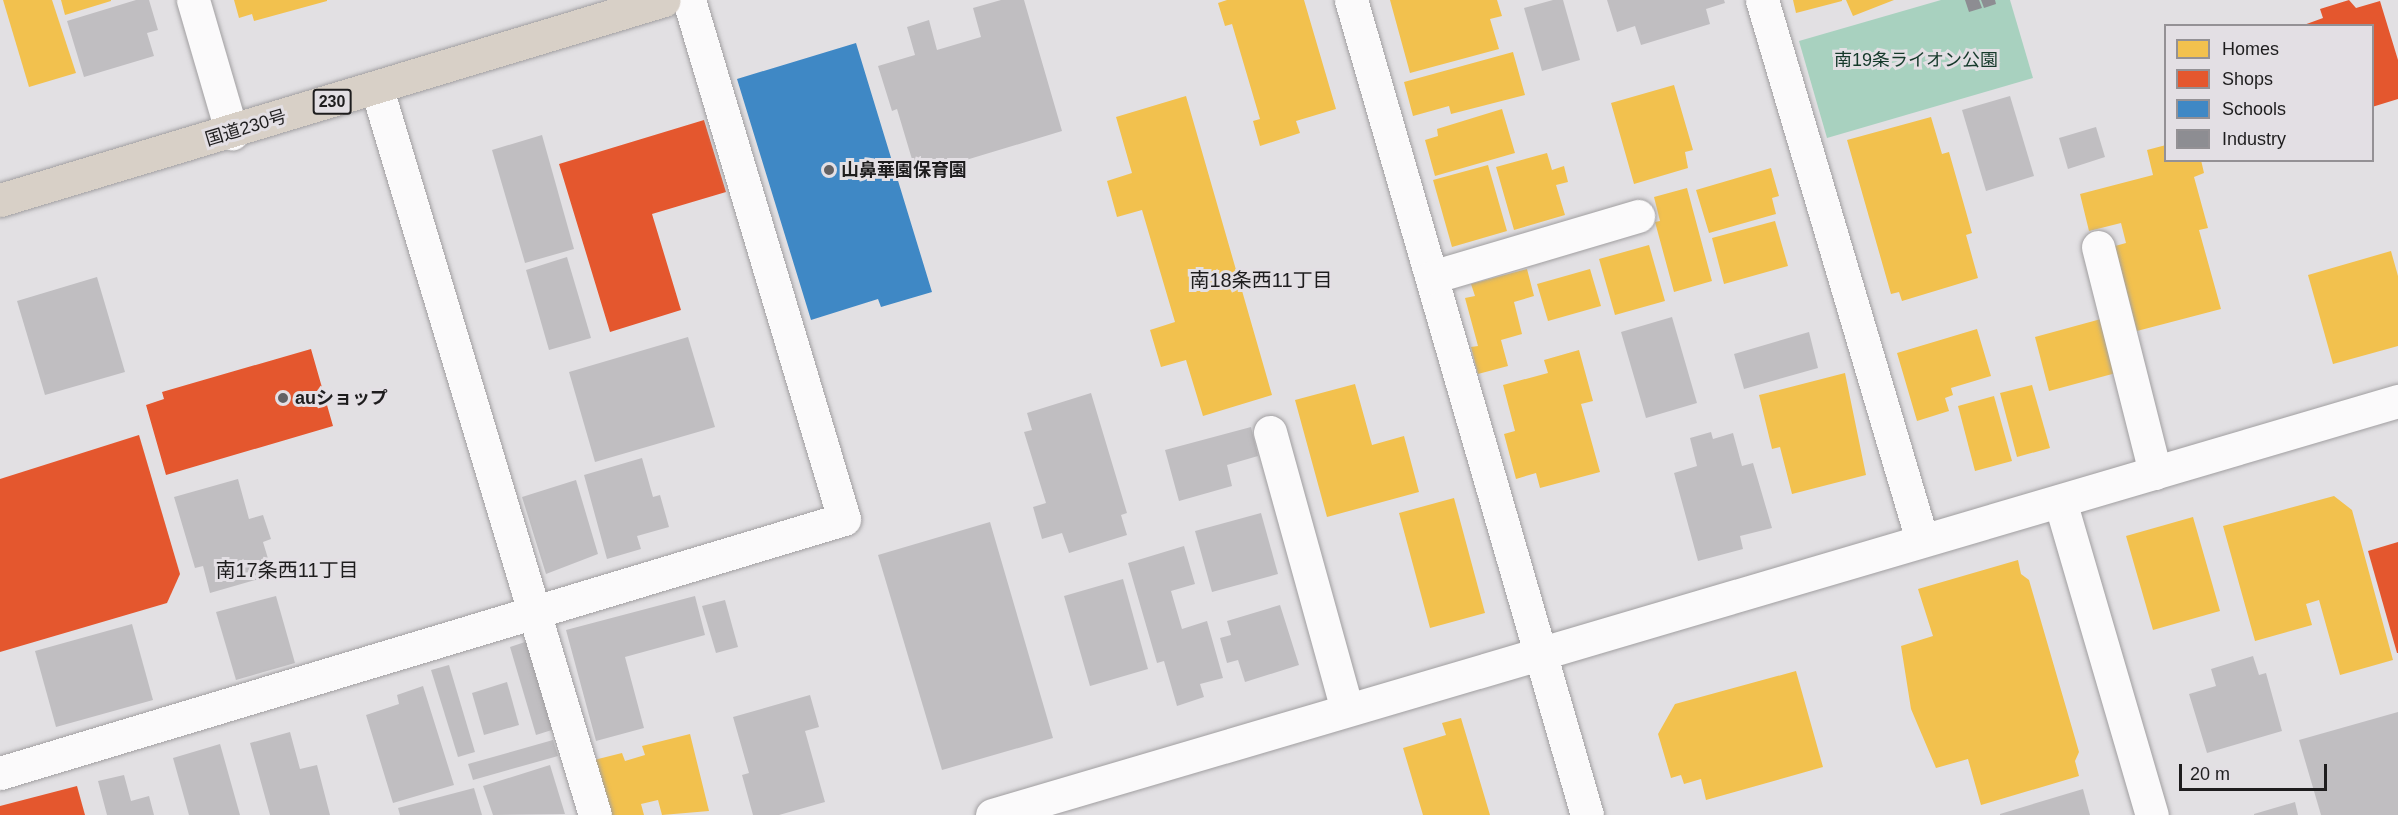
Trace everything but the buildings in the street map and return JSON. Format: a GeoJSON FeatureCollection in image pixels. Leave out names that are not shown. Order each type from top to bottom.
{"type":"FeatureCollection","features":[{"type":"Feature","properties":{"kind":"highway","name":"国道230号"},"geometry":{"type":"LineString","coordinates":[[0,200],[232,133],[664,0]]}},
{"type":"Feature","properties":{"kind":"street"},"geometry":{"type":"LineString","coordinates":[[193,0],[232,133]]}},
{"type":"Feature","properties":{"kind":"street"},"geometry":{"type":"LineString","coordinates":[[0,773],[844,519],[689,0]]}},
{"type":"Feature","properties":{"kind":"street"},"geometry":{"type":"LineString","coordinates":[[1351,0],[1587,815]]}},
{"type":"Feature","properties":{"kind":"street"},"geometry":{"type":"LineString","coordinates":[[1762,0],[1922,540]]}},
{"type":"Feature","properties":{"kind":"street"},"geometry":{"type":"LineString","coordinates":[[377,89],[595,815]]}},
{"type":"Feature","properties":{"kind":"street"},"geometry":{"type":"LineString","coordinates":[[1432,277],[1638,216]]}},
{"type":"Feature","properties":{"kind":"street"},"geometry":{"type":"LineString","coordinates":[[2098,247],[2155,473]]}},
{"type":"Feature","properties":{"kind":"street"},"geometry":{"type":"LineString","coordinates":[[1000,814],[2398,401]]}},
{"type":"Feature","properties":{"kind":"street"},"geometry":{"type":"LineString","coordinates":[[1270,432],[1347,710]]}},
{"type":"Feature","properties":{"kind":"street"},"geometry":{"type":"LineString","coordinates":[[2060,501],[2152,815]]}},
{"type":"Feature","properties":{"kind":"green space","name":"南19条ライオン公園"},"geometry":{"type":"Polygon","coordinates":[[[1941,0],[2010,0],[2033,78],[1827,138],[1799,41],[1941,0]]]}},
{"type":"Feature","properties":{"kind":"place","name":"山鼻華園保育園"},"geometry":{"type":"Point","coordinates":[829,170]}},
{"type":"Feature","properties":{"kind":"place","name":"auショップ"},"geometry":{"type":"Point","coordinates":[283,398]}},
{"type":"Feature","properties":{"kind":"district","name":"南18条西11丁目"},"geometry":{"type":"Point","coordinates":[1261,280]}},
{"type":"Feature","properties":{"kind":"district","name":"南17条西11丁目"},"geometry":{"type":"Point","coordinates":[287,570]}}]}
